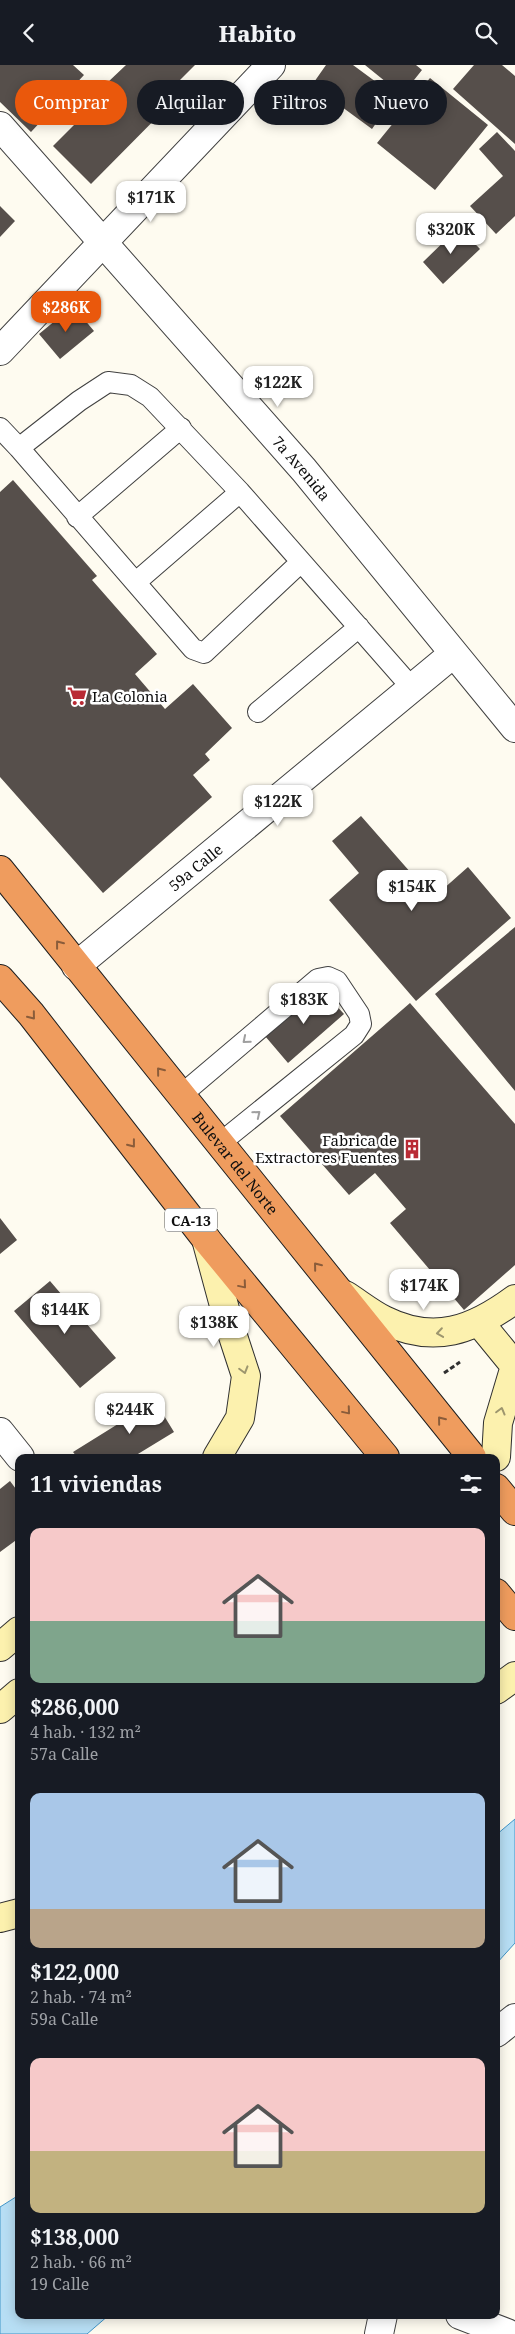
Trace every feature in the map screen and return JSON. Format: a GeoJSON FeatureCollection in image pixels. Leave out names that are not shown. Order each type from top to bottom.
{"type":"FeatureCollection","features":[{"type":"Feature","properties":{"kind":"highway","name":"Bulevar del Norte"},"geometry":{"type":"LineString","coordinates":[[0,870],[470,1454]]}},
{"type":"Feature","properties":{"kind":"highway","name":"CA-13"},"geometry":{"type":"LineString","coordinates":[[0,979],[31,1014],[206,1239],[383,1454]]}},
{"type":"Feature","properties":{"kind":"highway"},"geometry":{"type":"LineString","coordinates":[[500,1493],[515,1511]]}},
{"type":"Feature","properties":{"kind":"main road"},"geometry":{"type":"LineString","coordinates":[[206,1239],[229,1324],[246,1376],[240,1418],[219,1454]]}},
{"type":"Feature","properties":{"kind":"main road"},"geometry":{"type":"LineString","coordinates":[[336,1289],[383,1320],[407,1329],[437,1335],[479,1322],[515,1299]]}},
{"type":"Feature","properties":{"kind":"main road"},"geometry":{"type":"LineString","coordinates":[[479,1322],[515,1366],[498,1423],[496,1454]]}},
{"type":"Feature","properties":{"kind":"main road"},"geometry":{"type":"LineString","coordinates":[[0,1647],[15,1634]]}},
{"type":"Feature","properties":{"kind":"main road"},"geometry":{"type":"LineString","coordinates":[[500,1687],[515,1676]]}},
{"type":"Feature","properties":{"kind":"main road"},"geometry":{"type":"LineString","coordinates":[[0,1709],[15,1696]]}},
{"type":"Feature","properties":{"kind":"main road"},"geometry":{"type":"LineString","coordinates":[[0,1918],[15,1914]]}},
{"type":"Feature","properties":{"kind":"street"},"geometry":{"type":"LineString","coordinates":[[0,351],[271,65]]}},
{"type":"Feature","properties":{"kind":"street","name":"7a Avenida"},"geometry":{"type":"LineString","coordinates":[[0,126],[304,470],[453,654],[510,714]]}},
{"type":"Feature","properties":{"kind":"street","name":"59a Calle"},"geometry":{"type":"LineString","coordinates":[[76,966],[453,654]]}},
{"type":"Feature","properties":{"kind":"street"},"geometry":{"type":"LineString","coordinates":[[0,1432],[18,1454]]}},
{"type":"Feature","properties":{"kind":"street"},"geometry":{"type":"LineString","coordinates":[[500,2030],[515,2018]]}},
{"type":"Feature","properties":{"kind":"street"},"geometry":{"type":"LineString","coordinates":[[379,2334],[382,2319]]}},
{"type":"Feature","properties":{"kind":"street"},"geometry":{"type":"LineString","coordinates":[[472,2319],[510,2331]]}},
{"type":"Feature","properties":{"kind":"lane"},"geometry":{"type":"LineString","coordinates":[[19,448],[79,401],[108,382],[131,385],[150,397],[240,492],[412,688]]}},
{"type":"Feature","properties":{"kind":"lane"},"geometry":{"type":"LineString","coordinates":[[0,428],[193,649],[204,653],[301,563]]}},
{"type":"Feature","properties":{"kind":"lane"},"geometry":{"type":"LineString","coordinates":[[77,517],[181,429]]}},
{"type":"Feature","properties":{"kind":"lane"},"geometry":{"type":"LineString","coordinates":[[136,582],[240,492]]}},
{"type":"Feature","properties":{"kind":"lane"},"geometry":{"type":"LineString","coordinates":[[258,712],[358,627]]}},
{"type":"Feature","properties":{"kind":"lane"},"geometry":{"type":"LineString","coordinates":[[180,1096],[318,979],[328,977],[337,981],[359,1014],[361,1024],[354,1035],[219,1144]]}},
{"type":"Feature","properties":{"kind":"water"},"geometry":{"type":"Polygon","coordinates":[[[515,1819],[515,1943],[500,1960],[500,1832],[515,1819]]]}},
{"type":"Feature","properties":{"kind":"water"},"geometry":{"type":"Polygon","coordinates":[[[15,2198],[15,2319],[104,2319],[87,2334],[0,2334],[0,2207],[15,2198]]]}},
{"type":"Feature","properties":{"kind":"building"},"geometry":{"type":"Polygon","coordinates":[[[0,65],[73,65],[84,75],[79,80],[15,80],[15,117],[0,102],[0,65]]]}},
{"type":"Feature","properties":{"kind":"building"},"geometry":{"type":"Polygon","coordinates":[[[126,65],[195,65],[180,80],[137,80],[137,125],[149,125],[91,184],[53,146],[74,125],[127,125],[127,80],[110,80],[126,65]]]}},
{"type":"Feature","properties":{"kind":"building"},"geometry":{"type":"Polygon","coordinates":[[[326,65],[353,65],[373,80],[355,80],[355,117],[345,109],[345,80],[316,80],[326,65]]]}},
{"type":"Feature","properties":{"kind":"building"},"geometry":{"type":"Polygon","coordinates":[[[365,65],[416,65],[422,70],[414,80],[384,80],[365,65]]]}},
{"type":"Feature","properties":{"kind":"building"},"geometry":{"type":"Polygon","coordinates":[[[474,65],[502,65],[515,76],[515,144],[453,89],[474,65]]]}},
{"type":"Feature","properties":{"kind":"building"},"geometry":{"type":"Polygon","coordinates":[[[447,92],[488,125],[435,190],[377,143],[392,125],[447,125],[447,92]]]}},
{"type":"Feature","properties":{"kind":"building"},"geometry":{"type":"Polygon","coordinates":[[[24,125],[38,125],[31,132],[24,125]]]}},
{"type":"Feature","properties":{"kind":"building"},"geometry":{"type":"Polygon","coordinates":[[[367,125],[375,125],[372,129],[367,125]]]}},
{"type":"Feature","properties":{"kind":"building"},"geometry":{"type":"Polygon","coordinates":[[[497,132],[515,151],[515,216],[496,234],[470,206],[503,176],[479,149],[497,132]]]}},
{"type":"Feature","properties":{"kind":"building"},"geometry":{"type":"Polygon","coordinates":[[[0,206],[15,221],[0,237],[0,206]]]}},
{"type":"Feature","properties":{"kind":"building"},"geometry":{"type":"Polygon","coordinates":[[[459,227],[480,249],[443,284],[423,262],[459,227]]]}},
{"type":"Feature","properties":{"kind":"building"},"geometry":{"type":"Polygon","coordinates":[[[73,306],[94,331],[60,359],[39,334],[73,306]]]}},
{"type":"Feature","properties":{"kind":"building","name":"La Colonia"},"geometry":{"type":"Polygon","coordinates":[[[13,480],[97,576],[92,580],[157,654],[135,674],[165,709],[193,684],[232,728],[205,754],[210,760],[193,775],[212,797],[103,893],[0,777],[0,492],[13,480]]]}},
{"type":"Feature","properties":{"kind":"building"},"geometry":{"type":"Polygon","coordinates":[[[361,816],[433,898],[468,867],[511,918],[416,1001],[329,900],[359,873],[332,841],[361,816]]]}},
{"type":"Feature","properties":{"kind":"building"},"geometry":{"type":"Polygon","coordinates":[[[515,927],[515,1091],[435,994],[515,927]]]}},
{"type":"Feature","properties":{"kind":"building"},"geometry":{"type":"Polygon","coordinates":[[[320,988],[344,1014],[288,1063],[265,1036],[320,988]]]}},
{"type":"Feature","properties":{"kind":"building","name":"Fabrica de Extractores Fuentes"},"geometry":{"type":"Polygon","coordinates":[[[410,1003],[515,1124],[515,1265],[464,1310],[390,1223],[406,1209],[375,1173],[349,1195],[280,1116],[410,1003]]]}},
{"type":"Feature","properties":{"kind":"building"},"geometry":{"type":"Polygon","coordinates":[[[0,1218],[17,1240],[0,1254],[0,1218]]]}},
{"type":"Feature","properties":{"kind":"building"},"geometry":{"type":"Polygon","coordinates":[[[50,1281],[116,1358],[80,1388],[14,1311],[50,1281]]]}},
{"type":"Feature","properties":{"kind":"building"},"geometry":{"type":"Polygon","coordinates":[[[155,1401],[174,1432],[138,1454],[75,1454],[73,1452],[155,1401]]]}},
{"type":"Feature","properties":{"kind":"building"},"geometry":{"type":"Polygon","coordinates":[[[10,1481],[15,1488],[15,1541],[0,1552],[0,1489],[10,1481]]]}},
{"type":"Feature","properties":{"kind":"place","name":"La Colonia"},"geometry":{"type":"Point","coordinates":[77,696]}},
{"type":"Feature","properties":{"kind":"place","name":"Fabrica de Extractores Fuentes"},"geometry":{"type":"Point","coordinates":[412,1149]}}]}
